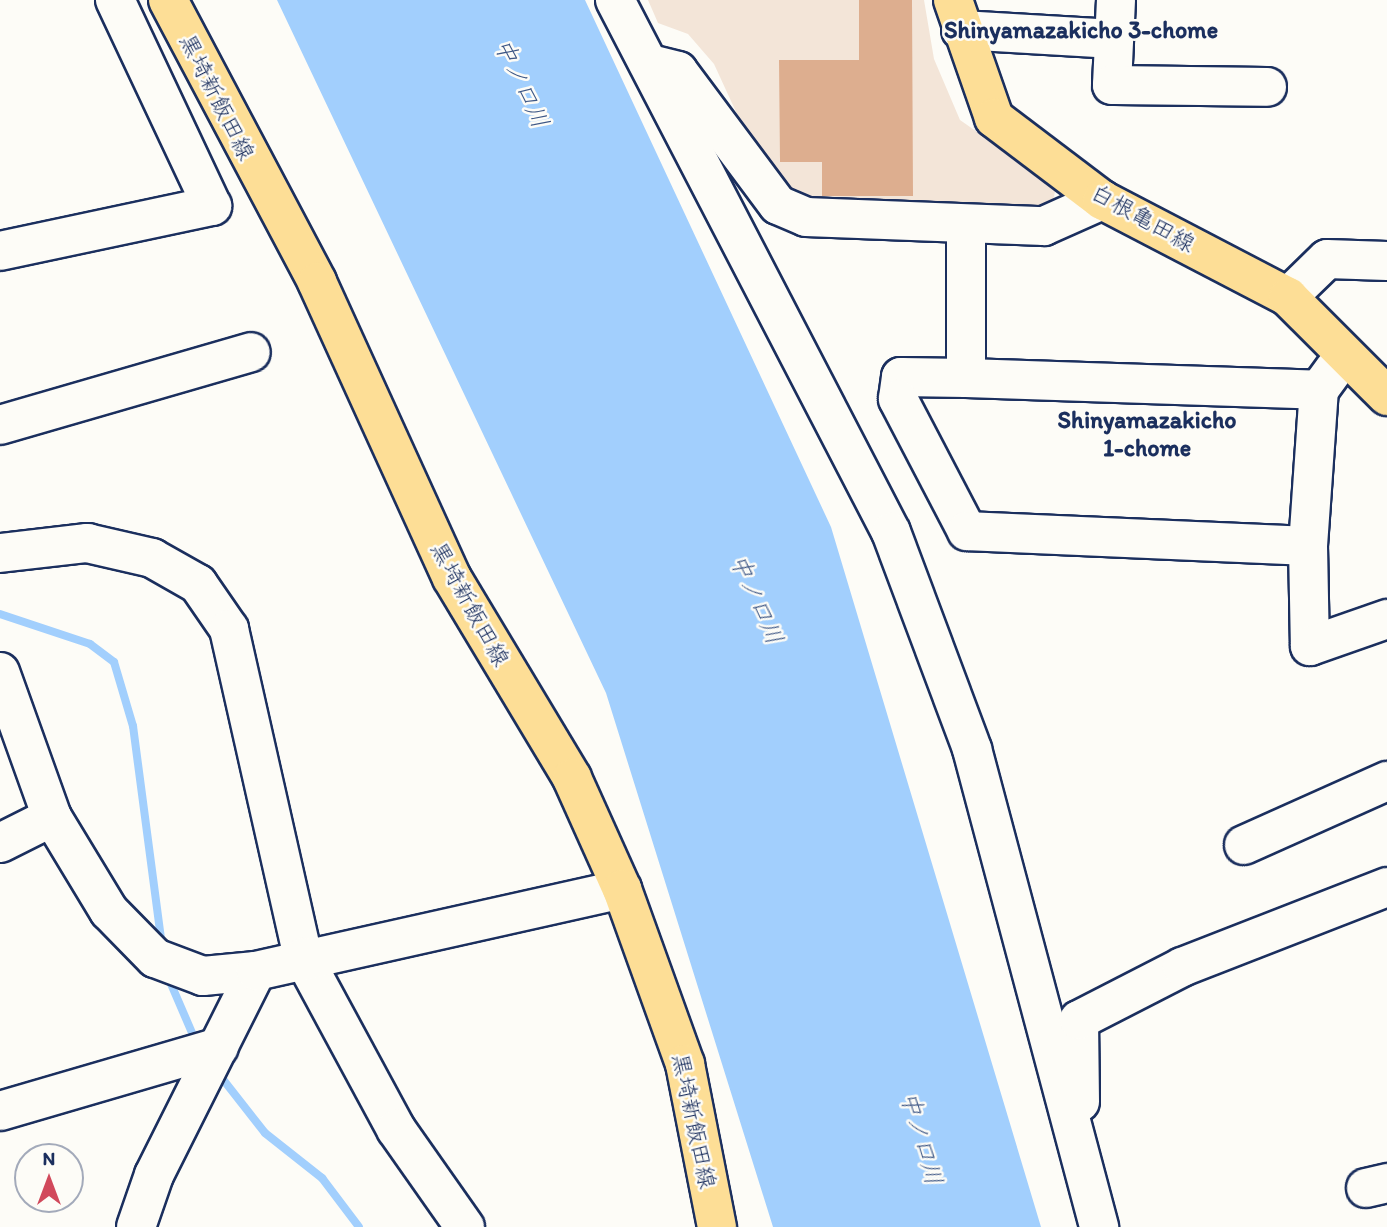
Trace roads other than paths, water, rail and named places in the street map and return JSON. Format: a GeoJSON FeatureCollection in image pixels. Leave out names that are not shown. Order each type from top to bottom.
{"type":"FeatureCollection","features":[{"type":"Feature","properties":{"kind":"main road","name":"黒埼新飯田線"},"geometry":{"type":"LineString","coordinates":[[167,0],[317,282],[452,578],[572,778],[622,889],[685,1064],[717,1227]]}},
{"type":"Feature","properties":{"kind":"main road","name":"白根亀田線"},"geometry":{"type":"LineString","coordinates":[[957,15],[994,118],[1102,200],[1288,297],[1387,397]]}},
{"type":"Feature","properties":{"kind":"street"},"geometry":{"type":"LineString","coordinates":[[0,251],[212,206],[115,0]]}},
{"type":"Feature","properties":{"kind":"street"},"geometry":{"type":"LineString","coordinates":[[615,0],[891,532],[972,749],[1100,1227]]}},
{"type":"Feature","properties":{"kind":"street"},"geometry":{"type":"LineString","coordinates":[[1116,0],[1112,85],[1267,87]]}},
{"type":"Feature","properties":{"kind":"street"},"geometry":{"type":"LineString","coordinates":[[957,15],[1114,40]]}},
{"type":"Feature","properties":{"kind":"street"},"geometry":{"type":"LineString","coordinates":[[650,64],[677,71],[705,102],[778,205],[806,217],[1044,226],[1102,200]]}},
{"type":"Feature","properties":{"kind":"street"},"geometry":{"type":"LineString","coordinates":[[966,225],[966,378]]}},
{"type":"Feature","properties":{"kind":"street"},"geometry":{"type":"LineString","coordinates":[[1288,297],[1327,259],[1387,261]]}},
{"type":"Feature","properties":{"kind":"street"},"geometry":{"type":"LineString","coordinates":[[0,425],[251,352]]}},
{"type":"Feature","properties":{"kind":"street"},"geometry":{"type":"LineString","coordinates":[[1346,353],[1319,390],[1308,546],[1310,646],[1387,619]]}},
{"type":"Feature","properties":{"kind":"street"},"geometry":{"type":"LineString","coordinates":[[1308,546],[967,531],[898,399],[901,377],[1319,390]]}},
{"type":"Feature","properties":{"kind":"street"},"geometry":{"type":"LineString","coordinates":[[0,553],[88,543],[152,558],[198,584],[229,629],[303,957],[396,1129],[465,1227]]}},
{"type":"Feature","properties":{"kind":"street"},"geometry":{"type":"LineString","coordinates":[[0,671],[52,817],[109,911],[155,958],[203,976],[256,971],[303,957],[622,889]]}},
{"type":"Feature","properties":{"kind":"street"},"geometry":{"type":"LineString","coordinates":[[1244,845],[1387,781]]}},
{"type":"Feature","properties":{"kind":"street"},"geometry":{"type":"LineString","coordinates":[[0,843],[52,817]]}},
{"type":"Feature","properties":{"kind":"street"},"geometry":{"type":"LineString","coordinates":[[1080,1160],[1079,1020],[1182,967],[1387,887]]}},
{"type":"Feature","properties":{"kind":"street"},"geometry":{"type":"LineString","coordinates":[[136,1227],[256,971]]}},
{"type":"Feature","properties":{"kind":"street"},"geometry":{"type":"LineString","coordinates":[[0,1111],[219,1047]]}},
{"type":"Feature","properties":{"kind":"water","name":"中ノ口川"},"geometry":{"type":"Polygon","coordinates":[[[277,0],[585,0],[831,527],[1041,1227],[773,1227],[606,693],[277,0]]]}},
{"type":"Feature","properties":{"kind":"waterway"},"geometry":{"type":"LineString","coordinates":[[0,614],[90,644],[114,662],[133,726],[162,947]]}},
{"type":"Feature","properties":{"kind":"waterway"},"geometry":{"type":"LineString","coordinates":[[168,977],[196,1042]]}},
{"type":"Feature","properties":{"kind":"waterway"},"geometry":{"type":"LineString","coordinates":[[218,1073],[265,1133],[322,1178],[359,1227]]}},
{"type":"Feature","properties":{"kind":"district","name":"Shinyamazakicho 3-chome"},"geometry":{"type":"Point","coordinates":[1081,30]}},
{"type":"Feature","properties":{"kind":"district","name":"Shinyamazakicho 1-chome"},"geometry":{"type":"Point","coordinates":[1147,434]}}]}
